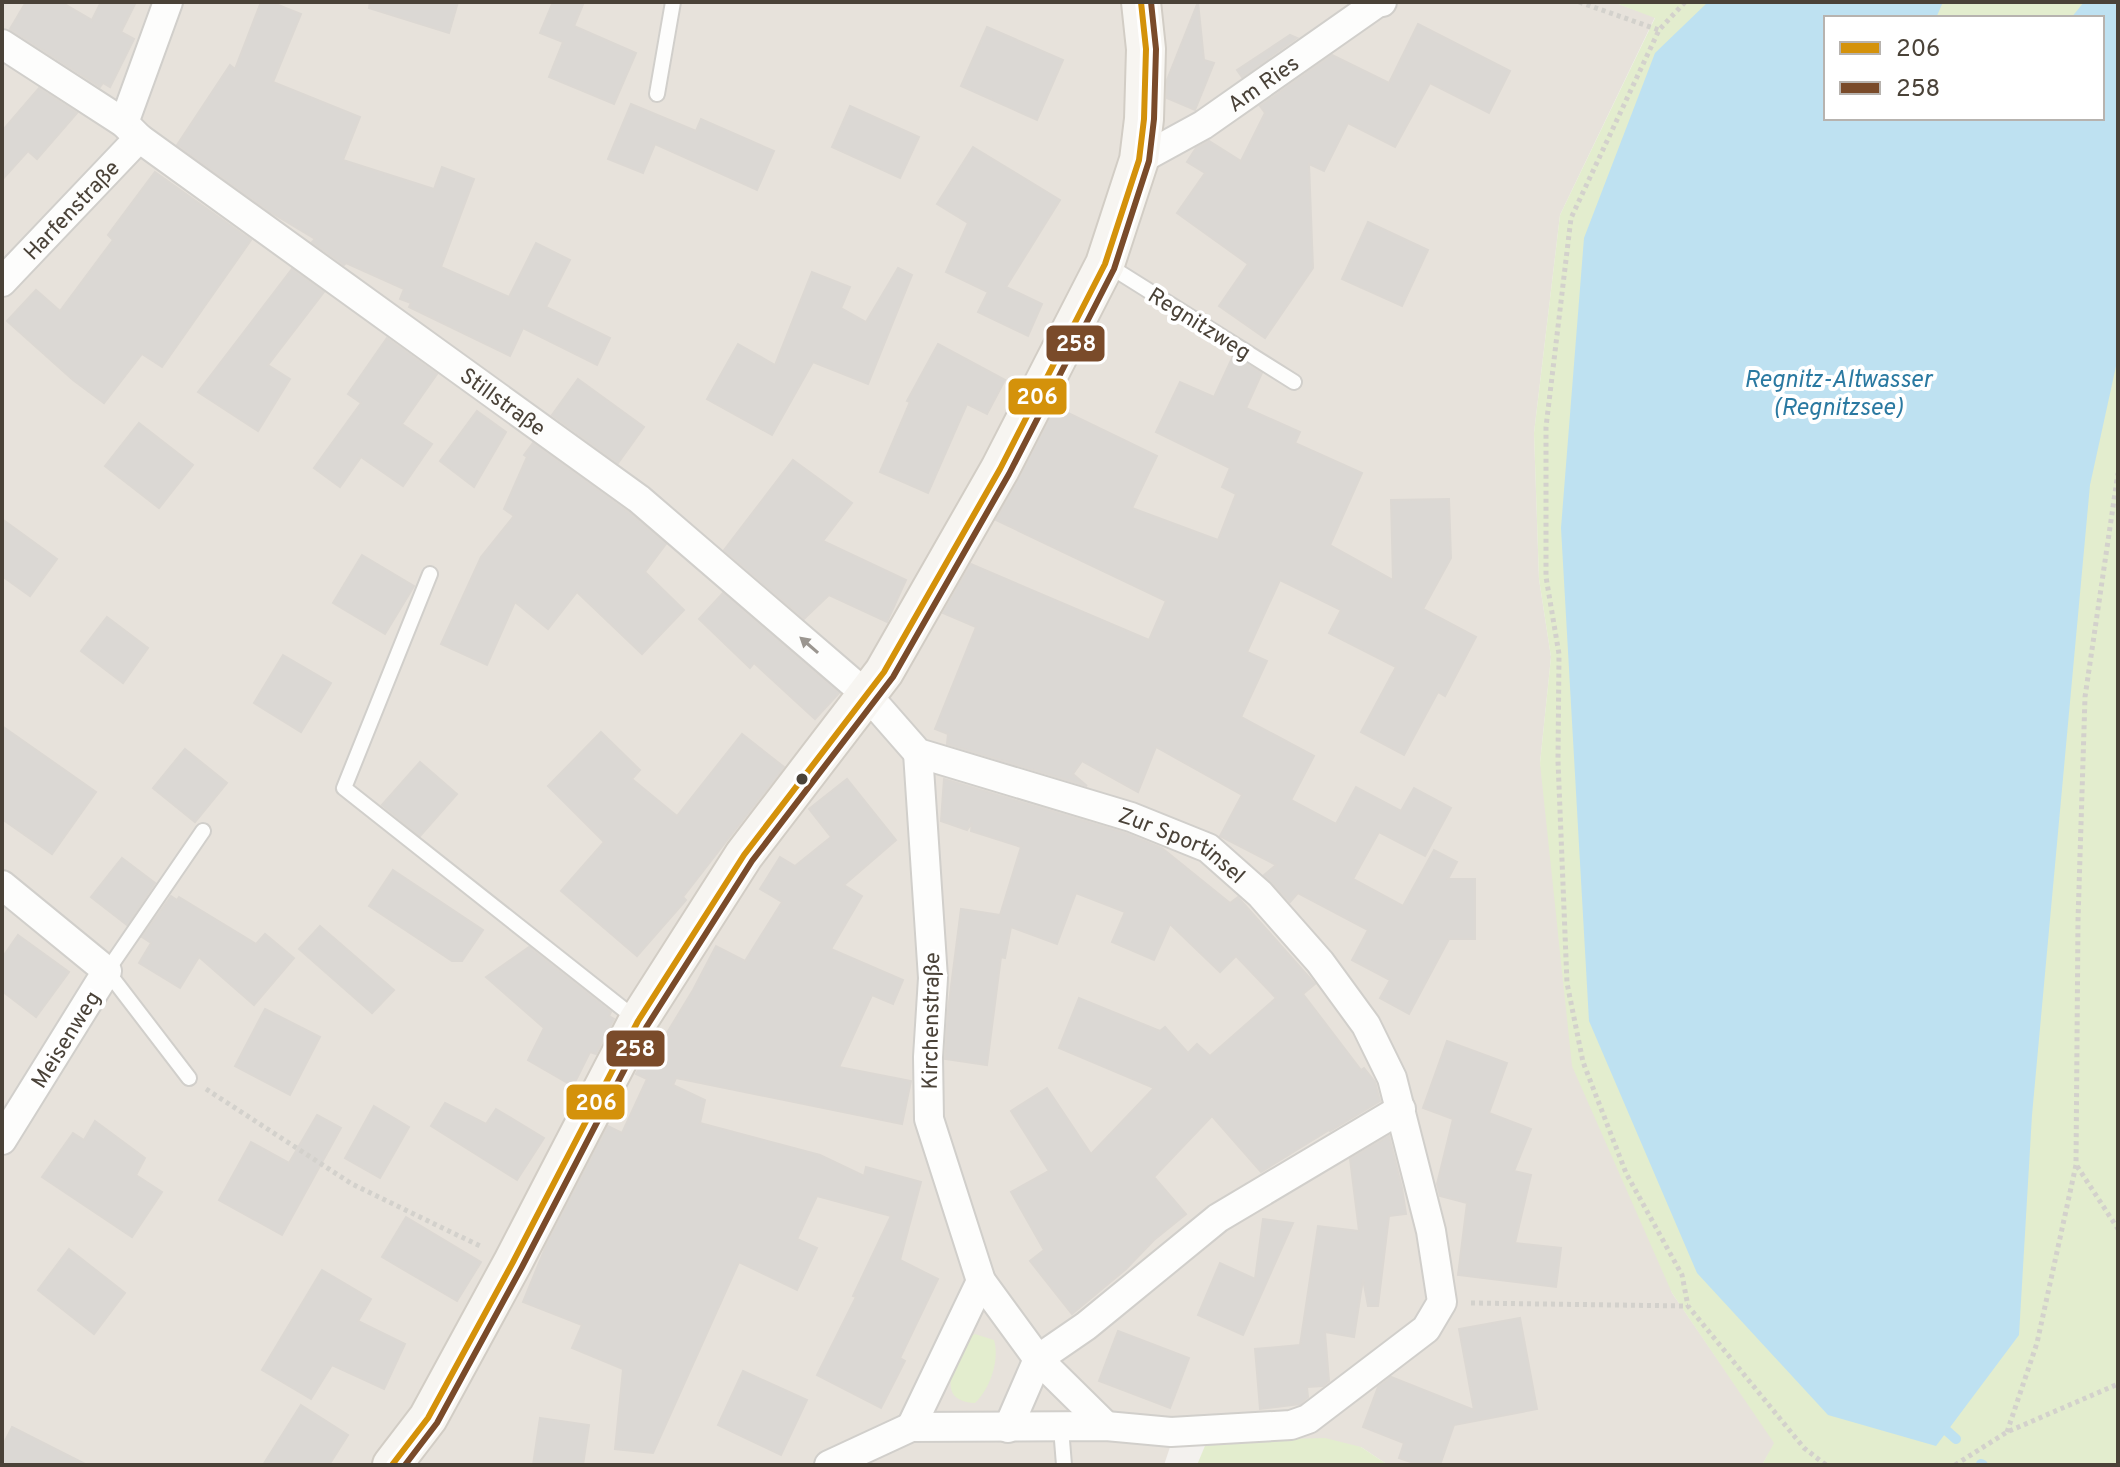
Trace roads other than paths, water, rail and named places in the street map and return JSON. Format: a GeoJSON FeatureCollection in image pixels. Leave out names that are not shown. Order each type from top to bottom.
{"type":"FeatureCollection","features":[{"type":"Feature","properties":{"kind":"main road"},"geometry":{"type":"LineString","coordinates":[[392,1465],[428,1418],[638,1021],[744,855],[868,696],[892,660],[1000,469],[1105,264],[1139,160],[1144,119],[1146,49],[1141,2]]}},
{"type":"Feature","properties":{"kind":"street"},"geometry":{"type":"LineString","coordinates":[[132,130],[168,2]]}},
{"type":"Feature","properties":{"kind":"street","name":"Am Ries"},"geometry":{"type":"LineString","coordinates":[[1139,160],[1203,125],[1382,2]]}},
{"type":"Feature","properties":{"kind":"street","name":"Stillstraße"},"geometry":{"type":"LineString","coordinates":[[2,44],[132,130],[639,499],[868,696]]}},
{"type":"Feature","properties":{"kind":"street","name":"Harfenstraße"},"geometry":{"type":"LineString","coordinates":[[2,282],[132,130]]}},
{"type":"Feature","properties":{"kind":"street"},"geometry":{"type":"LineString","coordinates":[[868,696],[918,753]]}},
{"type":"Feature","properties":{"kind":"street","name":"Zur Sportinsel"},"geometry":{"type":"LineString","coordinates":[[918,753],[1131,817],[1208,848],[1260,894],[1320,962],[1366,1025],[1392,1078],[1401,1109],[1431,1231],[1442,1302],[1426,1329],[1308,1419],[1291,1425],[1171,1432],[1106,1426]]}},
{"type":"Feature","properties":{"kind":"street","name":"Kirchenstraße"},"geometry":{"type":"LineString","coordinates":[[918,753],[933,978],[928,1057],[929,1119],[981,1281],[1038,1359],[1106,1426]]}},
{"type":"Feature","properties":{"kind":"street","name":"Meisenweg"},"geometry":{"type":"LineString","coordinates":[[2,885],[107,971],[2,1140]]}},
{"type":"Feature","properties":{"kind":"street"},"geometry":{"type":"LineString","coordinates":[[1008,1428],[1038,1359],[1086,1326],[1218,1218],[1401,1109]]}},
{"type":"Feature","properties":{"kind":"street"},"geometry":{"type":"LineString","coordinates":[[911,1427],[981,1281]]}},
{"type":"Feature","properties":{"kind":"street"},"geometry":{"type":"LineString","coordinates":[[829,1465],[911,1427],[1106,1426]]}},
{"type":"Feature","properties":{"kind":"lane"},"geometry":{"type":"LineString","coordinates":[[657,94],[673,2]]}},
{"type":"Feature","properties":{"kind":"lane","name":"Regnitzweg"},"geometry":{"type":"LineString","coordinates":[[1105,264],[1294,382]]}},
{"type":"Feature","properties":{"kind":"lane"},"geometry":{"type":"LineString","coordinates":[[430,574],[344,788],[638,1021]]}},
{"type":"Feature","properties":{"kind":"lane"},"geometry":{"type":"LineString","coordinates":[[189,1078],[107,971],[203,831]]}},
{"type":"Feature","properties":{"kind":"lane"},"geometry":{"type":"LineString","coordinates":[[1061,1428],[1064,1465]]}},
{"type":"Feature","properties":{"kind":"water","name":"Regnitz-Altwasser (Regnitzsee)"},"geometry":{"type":"Polygon","coordinates":[[[1708,2],[1943,2],[1937,16],[1824,16],[1824,120],[2104,120],[2104,16],[2073,16],[2084,2],[2118,2],[2118,357],[2090,485],[2032,1115],[2019,1335],[1936,1446],[1828,1415],[1697,1273],[1589,1021],[1561,528],[1584,238],[1655,53],[1708,2]]]}},
{"type":"Feature","properties":{"kind":"waterway"},"geometry":{"type":"LineString","coordinates":[[1947,1431],[1956,1439]]}}]}
